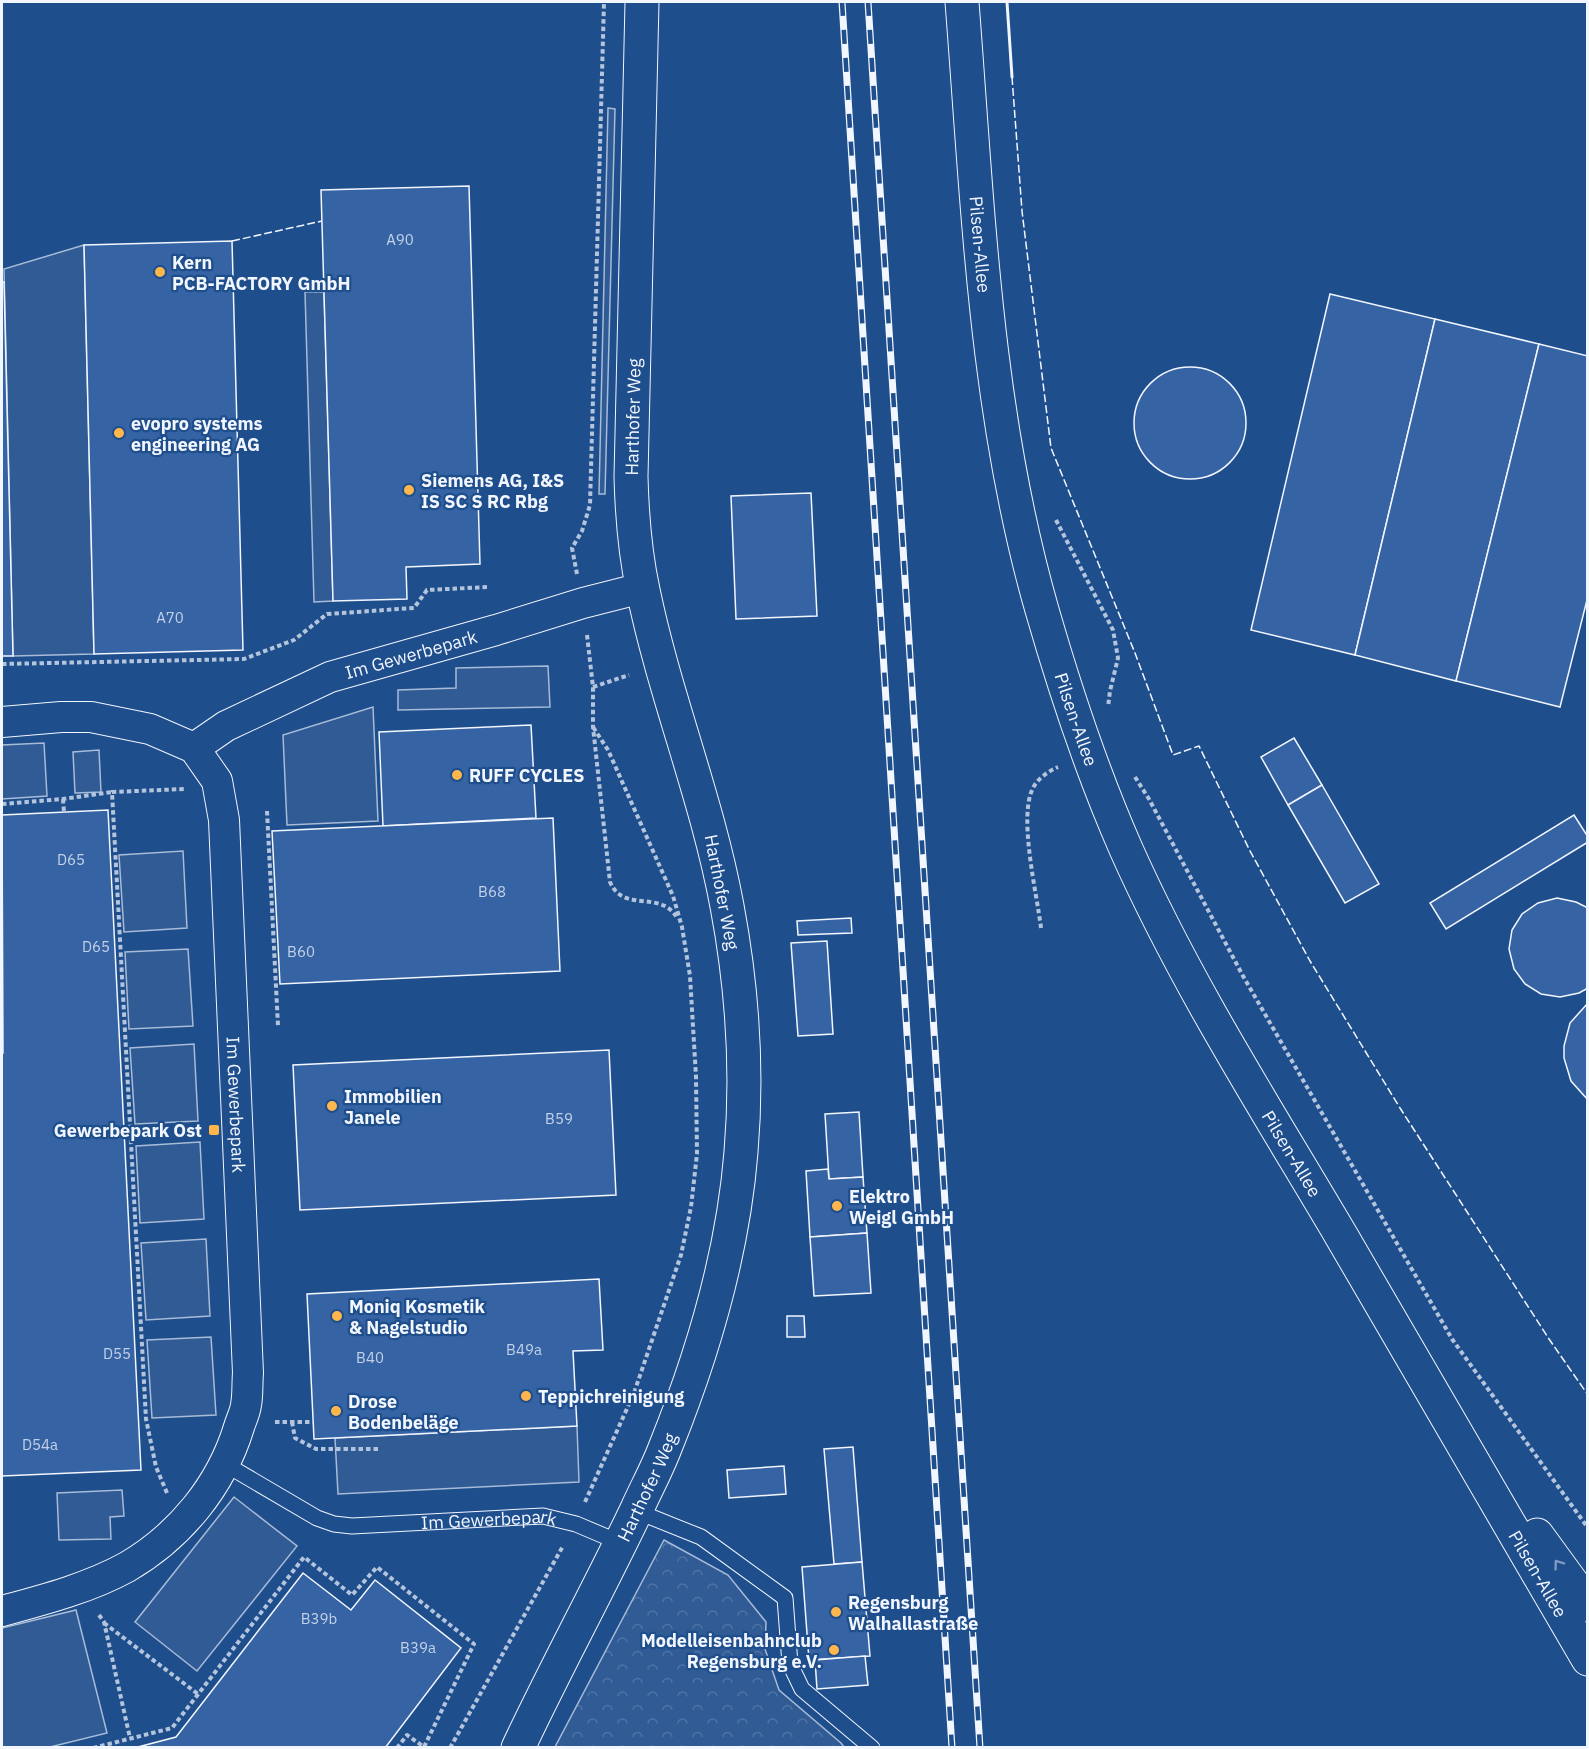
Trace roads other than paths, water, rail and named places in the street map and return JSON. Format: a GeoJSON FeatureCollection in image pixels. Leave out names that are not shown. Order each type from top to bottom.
{"type":"FeatureCollection","features":[{"type":"Feature","properties":{"kind":"main road","name":"Harthofer Weg"},"geometry":{"type":"LineString","coordinates":[[518,1748],[636,1511],[664,1451],[696,1368],[730,1231],[741,1153],[742,1040],[737,976],[723,888],[717,856],[663,671],[642,588],[634,528],[631,477],[642,2]]}},
{"type":"Feature","properties":{"kind":"main road","name":"Pilsen-Allee"},"geometry":{"type":"LineString","coordinates":[[962,2],[986,310],[996,394],[1012,486],[1041,606],[1089,754],[1126,849],[1196,988],[1587,1659]]}},
{"type":"Feature","properties":{"kind":"main road","name":"Pilsen-Allee"},"geometry":{"type":"LineString","coordinates":[[1417,1364],[1587,1605]]}},
{"type":"Feature","properties":{"kind":"street","name":"Im Gewerbepark"},"geometry":{"type":"LineString","coordinates":[[2,1611],[82,1586],[127,1567],[160,1544],[208,1494],[225,1464],[246,1406],[248,1373],[224,820],[217,781],[194,748],[226,726],[330,677],[642,588]]}},
{"type":"Feature","properties":{"kind":"street"},"geometry":{"type":"LineString","coordinates":[[2,722],[91,717],[150,729],[194,748]]}},
{"type":"Feature","properties":{"kind":"lane","name":"Im Gewerbepark"},"geometry":{"type":"LineString","coordinates":[[225,1464],[317,1518],[334,1524],[352,1526],[531,1516],[576,1524],[621,1543]]}},
{"type":"Feature","properties":{"kind":"lane"},"geometry":{"type":"LineString","coordinates":[[636,1511],[701,1537],[785,1598],[790,1664],[802,1689],[872,1748]]}},
{"type":"Feature","properties":{"kind":"railway"},"geometry":{"type":"LineString","coordinates":[[842,2],[952,1748]]}},
{"type":"Feature","properties":{"kind":"railway"},"geometry":{"type":"LineString","coordinates":[[868,2],[980,1748]]}},
{"type":"Feature","properties":{"kind":"place","name":"Kern PCB-FACTORY GmbH"},"geometry":{"type":"Point","coordinates":[160,272]}},
{"type":"Feature","properties":{"kind":"place","name":"evopro systems engineering AG"},"geometry":{"type":"Point","coordinates":[119,433]}},
{"type":"Feature","properties":{"kind":"place","name":"Siemens AG, I&S IS SC S RC Rbg"},"geometry":{"type":"Point","coordinates":[409,490]}},
{"type":"Feature","properties":{"kind":"place","name":"RUFF CYCLES"},"geometry":{"type":"Point","coordinates":[457,775]}},
{"type":"Feature","properties":{"kind":"place","name":"Immobilien Janele"},"geometry":{"type":"Point","coordinates":[332,1106]}},
{"type":"Feature","properties":{"kind":"place","name":"Gewerbepark Ost"},"geometry":{"type":"Point","coordinates":[214,1130]}},
{"type":"Feature","properties":{"kind":"place","name":"Elektro Weigl GmbH"},"geometry":{"type":"Point","coordinates":[837,1206]}},
{"type":"Feature","properties":{"kind":"place","name":"Moniq Kosmetik & Nagelstudio"},"geometry":{"type":"Point","coordinates":[337,1316]}},
{"type":"Feature","properties":{"kind":"place","name":"Teppichreinigung"},"geometry":{"type":"Point","coordinates":[526,1396]}},
{"type":"Feature","properties":{"kind":"place","name":"Drose Bodenbeläge"},"geometry":{"type":"Point","coordinates":[336,1411]}},
{"type":"Feature","properties":{"kind":"place","name":"Regensburg Walhallastraße"},"geometry":{"type":"Point","coordinates":[836,1612]}},
{"type":"Feature","properties":{"kind":"place","name":"Modelleisenbahnclub Regensburg e.V."},"geometry":{"type":"Point","coordinates":[834,1650]}}]}
